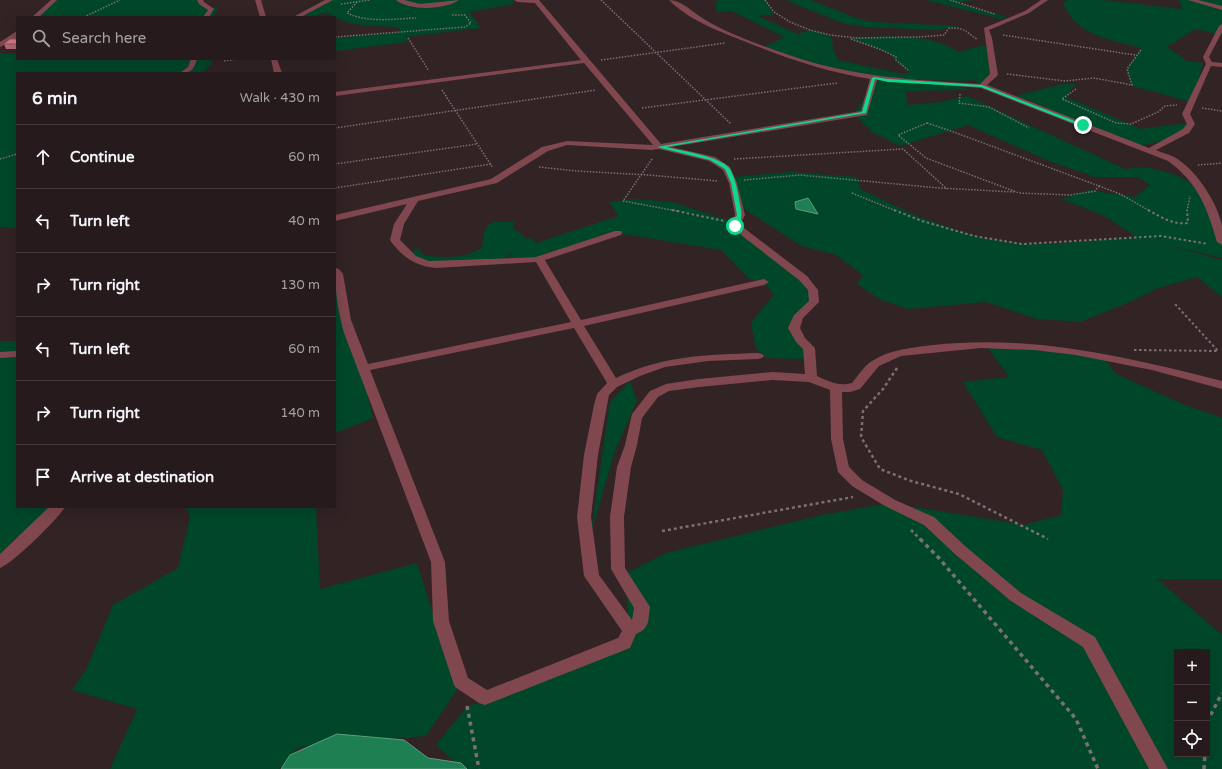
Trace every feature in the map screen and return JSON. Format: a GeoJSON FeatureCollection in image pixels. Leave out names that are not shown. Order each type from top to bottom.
{"type":"FeatureCollection","features":[{"type":"Feature","properties":{"kind":"street"},"geometry":{"type":"LineString","coordinates":[[36,16],[54,0]]}},
{"type":"Feature","properties":{"kind":"street"},"geometry":{"type":"LineString","coordinates":[[200,0],[201,3],[211,9],[207,16]]}},
{"type":"Feature","properties":{"kind":"street"},"geometry":{"type":"LineString","coordinates":[[258,0],[263,16]]}},
{"type":"Feature","properties":{"kind":"street"},"geometry":{"type":"LineString","coordinates":[[298,16],[330,0]]}},
{"type":"Feature","properties":{"kind":"street"},"geometry":{"type":"LineString","coordinates":[[399,0],[406,4],[416,6],[433,5],[456,0]]}},
{"type":"Feature","properties":{"kind":"street"},"geometry":{"type":"LineString","coordinates":[[517,0],[537,0],[586,62],[659,147],[714,160],[727,169],[732,181],[740,215],[735,226],[803,278],[813,290],[814,302],[798,317],[794,328],[800,340],[809,348],[811,378]]}},
{"type":"Feature","properties":{"kind":"street"},"geometry":{"type":"LineString","coordinates":[[672,0],[706,24],[815,65],[888,80],[982,86],[1171,159],[1186,170],[1202,188],[1213,212],[1218,243]]}},
{"type":"Feature","properties":{"kind":"street"},"geometry":{"type":"LineString","coordinates":[[982,86],[994,75],[990,42],[986,29],[1027,12],[1045,0]]}},
{"type":"Feature","properties":{"kind":"street"},"geometry":{"type":"LineString","coordinates":[[1191,0],[1222,8]]}},
{"type":"Feature","properties":{"kind":"street"},"geometry":{"type":"LineString","coordinates":[[1149,151],[1186,131],[1191,124],[1186,114],[1209,64],[1206,57],[1222,26]]}},
{"type":"Feature","properties":{"kind":"street"},"geometry":{"type":"LineString","coordinates":[[0,45],[13,40]]}},
{"type":"Feature","properties":{"kind":"street"},"geometry":{"type":"LineString","coordinates":[[185,72],[191,68],[194,60]]}},
{"type":"Feature","properties":{"kind":"street"},"geometry":{"type":"LineString","coordinates":[[274,60],[278,72]]}},
{"type":"Feature","properties":{"kind":"street"},"geometry":{"type":"LineString","coordinates":[[336,94],[586,62]]}},
{"type":"Feature","properties":{"kind":"street"},"geometry":{"type":"LineString","coordinates":[[1209,64],[1222,65]]}},
{"type":"Feature","properties":{"kind":"street"},"geometry":{"type":"LineString","coordinates":[[336,218],[494,181],[545,149],[566,143],[659,147],[864,113],[874,78]]}},
{"type":"Feature","properties":{"kind":"street"},"geometry":{"type":"LineString","coordinates":[[415,200],[398,224],[395,240],[405,254],[424,264],[539,259],[613,384]]}},
{"type":"Feature","properties":{"kind":"street"},"geometry":{"type":"LineString","coordinates":[[336,272],[338,274],[346,320],[438,562],[441,621],[461,682],[485,698],[624,643],[630,630],[639,626],[642,607],[618,569],[617,517],[624,467],[631,445],[636,417],[654,394],[666,388],[699,383],[773,376],[811,378],[836,388],[850,388],[856,386],[875,364],[898,353],[981,346],[1034,347],[1076,352],[1153,367],[1222,385]]}},
{"type":"Feature","properties":{"kind":"street"},"geometry":{"type":"LineString","coordinates":[[364,368],[578,324],[764,282]]}},
{"type":"Feature","properties":{"kind":"street"},"geometry":{"type":"LineString","coordinates":[[0,355],[16,354]]}},
{"type":"Feature","properties":{"kind":"street"},"geometry":{"type":"LineString","coordinates":[[630,630],[592,576],[584,517],[591,455],[603,394],[613,384],[636,373],[663,364],[708,358],[758,356]]}},
{"type":"Feature","properties":{"kind":"street"},"geometry":{"type":"LineString","coordinates":[[836,388],[837,439],[843,469],[857,483],[890,503],[929,520],[960,550],[1016,597],[1089,642],[1159,769]]}},
{"type":"Feature","properties":{"kind":"street"},"geometry":{"type":"LineString","coordinates":[[0,562],[13,552],[57,508]]}},
{"type":"Feature","properties":{"kind":"lane"},"geometry":{"type":"LineString","coordinates":[[539,259],[618,233]]}},
{"type":"Feature","properties":{"kind":"path"},"geometry":{"type":"LineString","coordinates":[[86,16],[120,0]]}},
{"type":"Feature","properties":{"kind":"path"},"geometry":{"type":"LineString","coordinates":[[337,6],[342,3],[370,0]]}},
{"type":"Feature","properties":{"kind":"path"},"geometry":{"type":"LineString","coordinates":[[602,0],[741,133]]}},
{"type":"Feature","properties":{"kind":"path"},"geometry":{"type":"LineString","coordinates":[[765,0],[773,12],[785,19],[816,31],[851,38],[896,57],[896,60],[904,66],[917,82]]}},
{"type":"Feature","properties":{"kind":"path"},"geometry":{"type":"LineString","coordinates":[[950,0],[1011,18]]}},
{"type":"Feature","properties":{"kind":"path"},"geometry":{"type":"LineString","coordinates":[[357,2],[346,13],[353,17],[393,20],[421,17]]}},
{"type":"Feature","properties":{"kind":"path"},"geometry":{"type":"LineString","coordinates":[[336,37],[465,27],[471,23],[465,15],[449,15]]}},
{"type":"Feature","properties":{"kind":"path"},"geometry":{"type":"LineString","coordinates":[[851,38],[867,36],[911,38],[933,37],[944,35],[949,28],[962,28],[968,30],[973,37],[990,42]]}},
{"type":"Feature","properties":{"kind":"path"},"geometry":{"type":"LineString","coordinates":[[987,32],[1135,55]]}},
{"type":"Feature","properties":{"kind":"path"},"geometry":{"type":"LineString","coordinates":[[408,38],[500,178]]}},
{"type":"Feature","properties":{"kind":"path"},"geometry":{"type":"LineString","coordinates":[[586,62],[746,40]]}},
{"type":"Feature","properties":{"kind":"path"},"geometry":{"type":"LineString","coordinates":[[994,73],[1064,81],[1094,78],[1132,85],[1127,69],[1141,50]]}},
{"type":"Feature","properties":{"kind":"path"},"geometry":{"type":"LineString","coordinates":[[224,61],[231,60]]}},
{"type":"Feature","properties":{"kind":"path"},"geometry":{"type":"LineString","coordinates":[[641,108],[843,82]]}},
{"type":"Feature","properties":{"kind":"path"},"geometry":{"type":"LineString","coordinates":[[961,84],[959,103],[989,107],[1029,128]]}},
{"type":"Feature","properties":{"kind":"path"},"geometry":{"type":"LineString","coordinates":[[336,128],[609,88]]}},
{"type":"Feature","properties":{"kind":"path"},"geometry":{"type":"LineString","coordinates":[[1076,89],[1062,99],[1116,123],[1131,124],[1158,112],[1164,106],[1190,106],[1222,111]]}},
{"type":"Feature","properties":{"kind":"path"},"geometry":{"type":"LineString","coordinates":[[1019,193],[926,158],[898,135],[927,123],[1120,194],[1171,222],[1181,224],[1188,223],[1187,207],[1190,193],[1184,179],[1186,170],[1222,163]]}},
{"type":"Feature","properties":{"kind":"path"},"geometry":{"type":"LineString","coordinates":[[336,164],[478,144]]}},
{"type":"Feature","properties":{"kind":"path"},"geometry":{"type":"LineString","coordinates":[[659,147],[643,174],[623,201],[736,223]]}},
{"type":"Feature","properties":{"kind":"path"},"geometry":{"type":"LineString","coordinates":[[714,160],[903,149],[947,188]]}},
{"type":"Feature","properties":{"kind":"path"},"geometry":{"type":"LineString","coordinates":[[0,159],[16,154]]}},
{"type":"Feature","properties":{"kind":"path"},"geometry":{"type":"LineString","coordinates":[[523,163],[562,171],[643,174],[699,180],[732,181],[800,175],[1019,193],[1071,195],[1095,191],[1099,186]]}},
{"type":"Feature","properties":{"kind":"path"},"geometry":{"type":"LineString","coordinates":[[336,188],[491,164]]}},
{"type":"Feature","properties":{"kind":"path"},"geometry":{"type":"LineString","coordinates":[[852,193],[922,221],[974,236],[1022,244],[1161,236],[1218,243]]}},
{"type":"Feature","properties":{"kind":"path"},"geometry":{"type":"LineString","coordinates":[[1132,350],[1218,351],[1176,304]]}},
{"type":"Feature","properties":{"kind":"path"},"geometry":{"type":"LineString","coordinates":[[907,352],[883,389],[863,411],[861,437],[880,469],[911,481],[959,494],[1048,539]]}},
{"type":"Feature","properties":{"kind":"path"},"geometry":{"type":"LineString","coordinates":[[662,531],[875,494]]}},
{"type":"Feature","properties":{"kind":"path"},"geometry":{"type":"LineString","coordinates":[[906,526],[938,557],[1076,719],[1098,769]]}},
{"type":"Feature","properties":{"kind":"path"},"geometry":{"type":"LineString","coordinates":[[461,682],[479,769]]}},
{"type":"Feature","properties":{"kind":"path"},"geometry":{"type":"LineString","coordinates":[[1208,721],[1222,692]]}},
{"type":"Feature","properties":{"kind":"path"},"geometry":{"type":"LineString","coordinates":[[1204,769],[1205,757]]}},
{"type":"Feature","properties":{"kind":"shaded area"},"geometry":{"type":"Polygon","coordinates":[[[55,0],[200,0],[211,9],[219,7],[214,16],[38,16],[55,0]]]}},
{"type":"Feature","properties":{"kind":"shaded area"},"geometry":{"type":"Polygon","coordinates":[[[330,0],[514,0],[513,4],[469,12],[481,28],[404,37],[408,38],[407,42],[336,51],[336,38],[401,32],[398,27],[361,25],[336,18],[336,16],[331,16],[326,13],[316,16],[298,16],[330,0]]]}},
{"type":"Feature","properties":{"kind":"shaded area"},"geometry":{"type":"Polygon","coordinates":[[[718,0],[765,0],[775,14],[758,16],[797,34],[811,30],[826,34],[832,39],[833,49],[838,60],[898,73],[936,74],[910,73],[889,53],[851,38],[907,37],[935,42],[958,52],[985,45],[994,75],[979,84],[974,80],[960,81],[879,78],[956,85],[970,90],[905,91],[908,105],[941,102],[967,96],[1125,169],[1145,167],[1174,174],[1201,188],[1222,230],[1222,258],[1160,243],[1222,260],[1222,297],[1197,277],[1158,288],[1130,302],[1080,322],[1037,319],[986,302],[908,309],[881,300],[857,284],[863,275],[836,255],[802,246],[741,207],[733,177],[791,172],[857,177],[860,189],[917,216],[977,237],[1022,244],[1062,243],[1137,237],[1104,216],[1062,199],[1089,190],[1135,197],[1150,185],[1138,177],[1095,177],[1049,161],[968,125],[900,146],[872,132],[854,114],[878,79],[819,66],[765,47],[784,37],[732,11],[717,12],[715,4],[718,0]]]}},
{"type":"Feature","properties":{"kind":"shaded area"},"geometry":{"type":"Polygon","coordinates":[[[787,0],[811,0],[856,18],[872,22],[958,26],[938,30],[865,27],[845,24],[787,0]]]}},
{"type":"Feature","properties":{"kind":"shaded area"},"geometry":{"type":"Polygon","coordinates":[[[926,0],[974,0],[956,3],[1008,17],[1001,19],[926,0]]]}},
{"type":"Feature","properties":{"kind":"shaded area"},"geometry":{"type":"Polygon","coordinates":[[[1067,0],[1104,0],[1182,9],[1179,0],[1222,0],[1222,35],[1195,29],[1167,47],[1187,61],[1203,63],[1192,102],[1132,86],[1127,69],[1141,48],[1107,39],[1086,30],[1077,24],[1069,15],[1063,4],[1067,0]]]}},
{"type":"Feature","properties":{"kind":"shaded area"},"geometry":{"type":"Polygon","coordinates":[[[0,53],[16,54],[16,60],[211,60],[212,64],[203,72],[16,72],[16,228],[0,227],[0,53]]]}},
{"type":"Feature","properties":{"kind":"shaded area"},"geometry":{"type":"Polygon","coordinates":[[[1063,84],[1075,84],[1066,97],[1141,129],[1187,123],[1189,128],[1169,140],[1137,146],[1083,125],[1026,99],[1011,97],[1063,84]]]}},
{"type":"Feature","properties":{"kind":"shaded area"},"geometry":{"type":"Polygon","coordinates":[[[808,198],[818,214],[796,209],[795,202],[808,198]]]}},
{"type":"Feature","properties":{"kind":"shaded area"},"geometry":{"type":"Polygon","coordinates":[[[634,199],[672,202],[736,223],[796,272],[813,295],[798,317],[798,335],[809,348],[805,359],[766,358],[756,348],[751,323],[774,295],[764,282],[749,279],[721,250],[618,233],[547,258],[508,258],[516,248],[505,259],[429,265],[410,253],[418,248],[424,255],[431,256],[454,257],[469,254],[482,247],[485,229],[492,222],[514,222],[513,228],[527,239],[531,238],[536,243],[619,216],[609,202],[634,199]]]}},
{"type":"Feature","properties":{"kind":"shaded area"},"geometry":{"type":"Polygon","coordinates":[[[336,291],[353,339],[373,418],[336,433],[336,291]]]}},
{"type":"Feature","properties":{"kind":"shaded area"},"geometry":{"type":"Polygon","coordinates":[[[0,341],[16,341],[16,508],[50,508],[0,558],[0,341]]]}},
{"type":"Feature","properties":{"kind":"shaded area"},"geometry":{"type":"Polygon","coordinates":[[[1015,347],[1103,357],[1116,374],[1185,405],[1222,418],[1222,579],[1157,579],[1222,635],[1222,769],[463,769],[436,745],[467,707],[630,637],[625,574],[666,553],[822,515],[890,503],[1024,525],[1061,515],[1063,490],[1042,450],[997,437],[963,382],[1009,377],[988,348],[1015,347]]]}},
{"type":"Feature","properties":{"kind":"shaded area"},"geometry":{"type":"Polygon","coordinates":[[[630,381],[637,400],[615,451],[591,533],[610,402],[630,381]]]}},
{"type":"Feature","properties":{"kind":"shaded area"},"geometry":{"type":"Polygon","coordinates":[[[186,508],[316,508],[320,589],[417,563],[457,690],[426,736],[298,747],[279,769],[110,769],[137,709],[72,690],[86,670],[113,605],[178,568],[190,517],[186,508]]]}},
{"type":"Feature","properties":{"kind":"shaded area"},"geometry":{"type":"Polygon","coordinates":[[[337,734],[404,740],[428,758],[461,763],[467,769],[281,769],[290,755],[337,734]]]}},
{"type":"Feature","properties":{"kind":"building"},"geometry":{"type":"Polygon","coordinates":[[[10,39],[16,39],[16,44],[4,44],[10,39]]]}},
{"type":"Feature","properties":{"kind":"route"},"geometry":{"type":"LineString","coordinates":[[735,226],[740,215],[733,183],[727,169],[712,159],[659,147],[864,113],[874,78],[982,86],[1083,125]]}}]}
